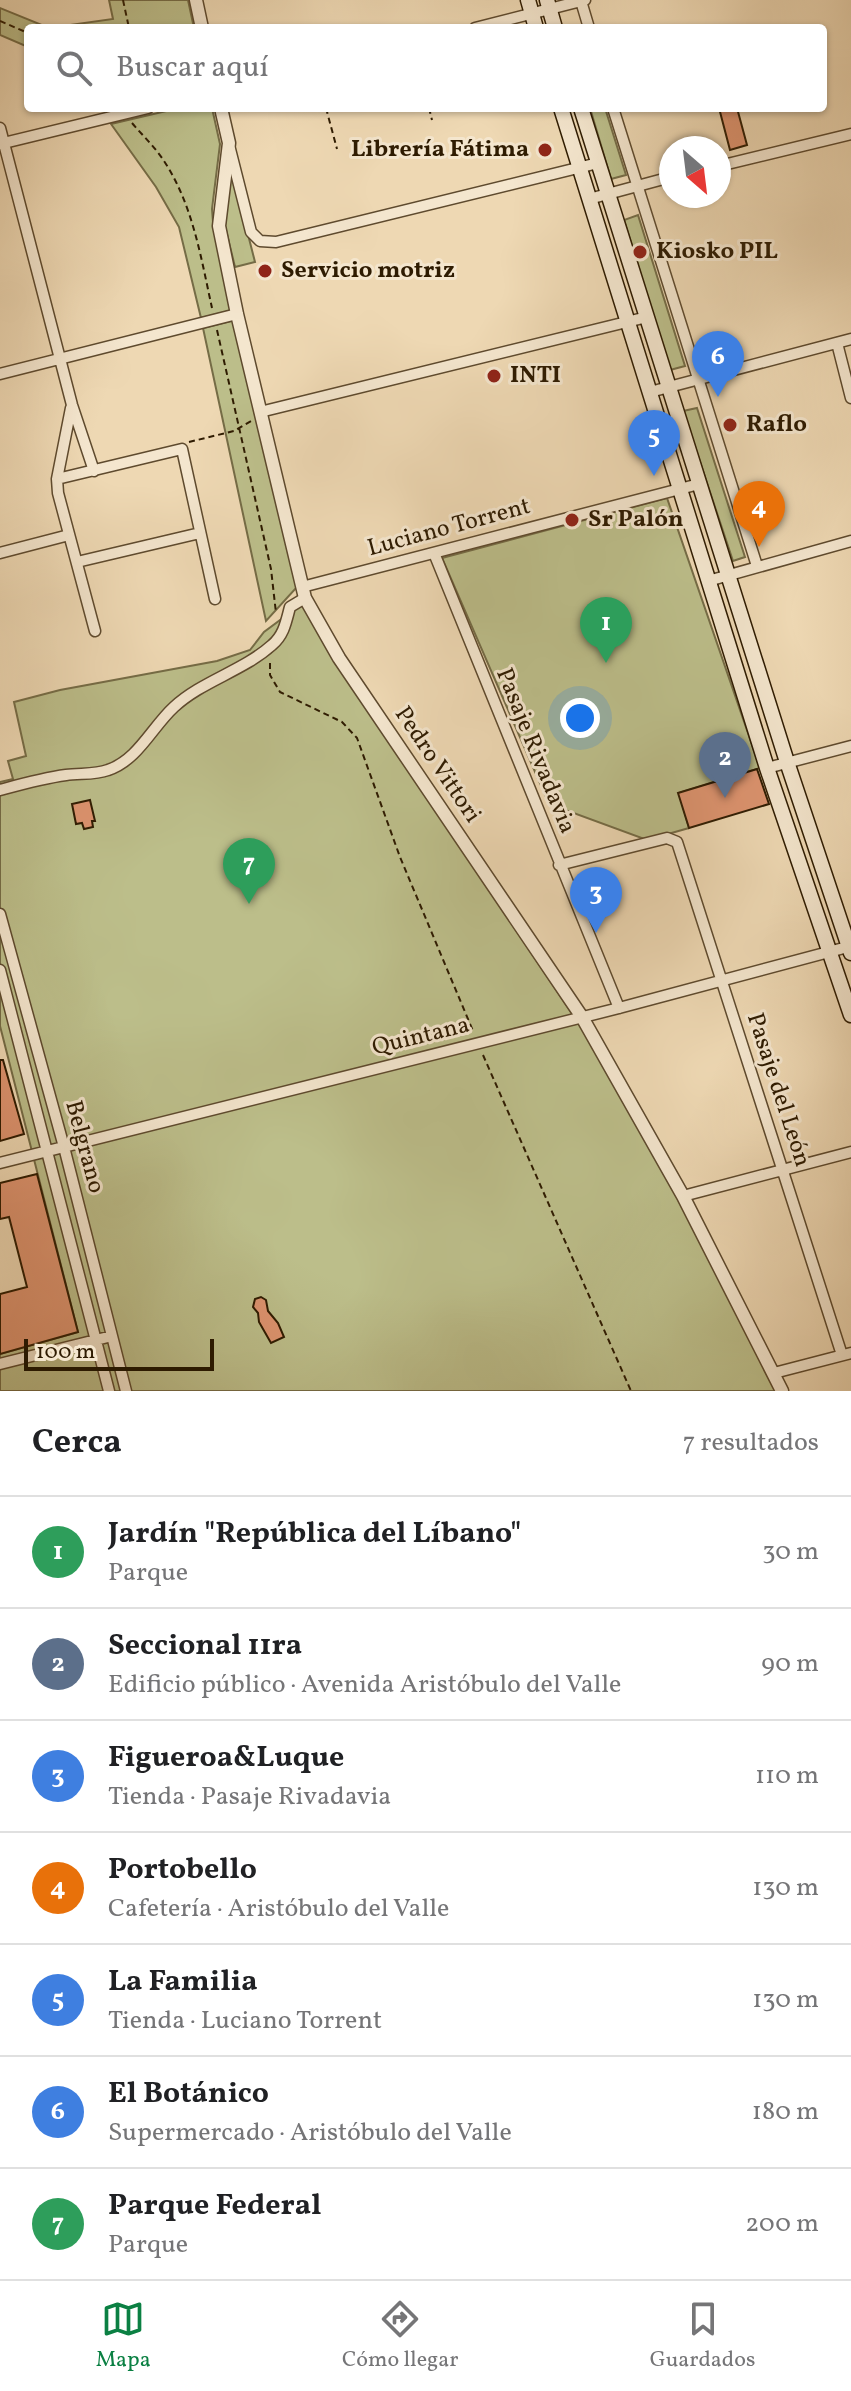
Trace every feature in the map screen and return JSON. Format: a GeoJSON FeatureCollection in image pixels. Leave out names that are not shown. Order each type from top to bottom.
{"type":"FeatureCollection","features":[{"type":"Feature","properties":{"kind":"main road"},"geometry":{"type":"LineString","coordinates":[[562,112],[767,768],[851,1015]]}},
{"type":"Feature","properties":{"kind":"main road"},"geometry":{"type":"LineString","coordinates":[[582,112],[787,762],[850,949]]}},
{"type":"Feature","properties":{"kind":"street"},"geometry":{"type":"LineString","coordinates":[[196,0],[201,24]]}},
{"type":"Feature","properties":{"kind":"street"},"geometry":{"type":"LineString","coordinates":[[491,24],[532,14],[548,5],[583,1],[588,24]]}},
{"type":"Feature","properties":{"kind":"street"},"geometry":{"type":"LineString","coordinates":[[2,144],[131,112]]}},
{"type":"Feature","properties":{"kind":"street","name":"Pedro Vittori"},"geometry":{"type":"LineString","coordinates":[[222,112],[229,143],[219,226],[260,415],[304,592],[339,658],[582,1017],[683,1196],[782,1391]]}},
{"type":"Feature","properties":{"kind":"street"},"geometry":{"type":"LineString","coordinates":[[614,112],[757,566]]}},
{"type":"Feature","properties":{"kind":"street"},"geometry":{"type":"LineString","coordinates":[[0,128],[72,405],[94,471]]}},
{"type":"Feature","properties":{"kind":"street"},"geometry":{"type":"LineString","coordinates":[[731,163],[851,134]]}},
{"type":"Feature","properties":{"kind":"street"},"geometry":{"type":"LineString","coordinates":[[229,143],[251,232],[260,241],[276,242],[598,163]]}},
{"type":"Feature","properties":{"kind":"street"},"geometry":{"type":"LineString","coordinates":[[589,199],[659,180]]}},
{"type":"Feature","properties":{"kind":"street"},"geometry":{"type":"LineString","coordinates":[[0,374],[237,314]]}},
{"type":"Feature","properties":{"kind":"street"},"geometry":{"type":"LineString","coordinates":[[260,415],[647,317]]}},
{"type":"Feature","properties":{"kind":"street"},"geometry":{"type":"LineString","coordinates":[[650,392],[851,339]]}},
{"type":"Feature","properties":{"kind":"street"},"geometry":{"type":"LineString","coordinates":[[837,343],[851,398]]}},
{"type":"Feature","properties":{"kind":"street"},"geometry":{"type":"LineString","coordinates":[[72,405],[57,479],[58,493],[95,631]]}},
{"type":"Feature","properties":{"kind":"street"},"geometry":{"type":"LineString","coordinates":[[57,479],[183,446],[215,599]]}},
{"type":"Feature","properties":{"kind":"street","name":"Luciano Torrent"},"geometry":{"type":"LineString","coordinates":[[304,592],[434,553],[699,484]]}},
{"type":"Feature","properties":{"kind":"street"},"geometry":{"type":"LineString","coordinates":[[77,562],[200,533]]}},
{"type":"Feature","properties":{"kind":"street"},"geometry":{"type":"LineString","coordinates":[[0,553],[69,535]]}},
{"type":"Feature","properties":{"kind":"street"},"geometry":{"type":"LineString","coordinates":[[708,581],[851,541]]}},
{"type":"Feature","properties":{"kind":"street","name":"Pasaje Rivadavia"},"geometry":{"type":"LineString","coordinates":[[434,553],[619,1008]]}},
{"type":"Feature","properties":{"kind":"street"},"geometry":{"type":"LineString","coordinates":[[0,790],[52,777],[106,771],[119,765],[187,696],[209,686],[272,646],[283,634],[290,607],[304,592]]}},
{"type":"Feature","properties":{"kind":"street"},"geometry":{"type":"LineString","coordinates":[[767,768],[851,746]]}},
{"type":"Feature","properties":{"kind":"street","name":"Pasaje del León"},"geometry":{"type":"LineString","coordinates":[[559,865],[673,838],[677,842],[783,1169],[847,1354]]}},
{"type":"Feature","properties":{"kind":"street","name":"Belgrano"},"geometry":{"type":"LineString","coordinates":[[0,914],[5,956],[64,1147],[126,1391]]}},
{"type":"Feature","properties":{"kind":"street","name":"Quintana"},"geometry":{"type":"LineString","coordinates":[[0,1163],[850,949]]}},
{"type":"Feature","properties":{"kind":"street","name":"Belgrano"},"geometry":{"type":"LineString","coordinates":[[0,970],[109,1391]]}},
{"type":"Feature","properties":{"kind":"street"},"geometry":{"type":"LineString","coordinates":[[683,1196],[851,1152]]}},
{"type":"Feature","properties":{"kind":"street"},"geometry":{"type":"LineString","coordinates":[[0,1364],[112,1336]]}},
{"type":"Feature","properties":{"kind":"street"},"geometry":{"type":"LineString","coordinates":[[774,1373],[847,1354]]}},
{"type":"Feature","properties":{"kind":"path"},"geometry":{"type":"LineString","coordinates":[[123,0],[128,24]]}},
{"type":"Feature","properties":{"kind":"path"},"geometry":{"type":"LineString","coordinates":[[0,21],[24,31]]}},
{"type":"Feature","properties":{"kind":"path"},"geometry":{"type":"LineString","coordinates":[[327,112],[337,149]]}},
{"type":"Feature","properties":{"kind":"path"},"geometry":{"type":"LineString","coordinates":[[430,112],[432,120]]}},
{"type":"Feature","properties":{"kind":"path"},"geometry":{"type":"LineString","coordinates":[[127,113],[132,124],[166,163],[195,230],[271,569],[276,613],[270,675],[280,692],[342,722],[357,738],[400,857],[478,1043],[631,1391]]}},
{"type":"Feature","properties":{"kind":"path"},"geometry":{"type":"LineString","coordinates":[[183,446],[238,428],[260,415]]}},
{"type":"Feature","properties":{"kind":"green space"},"geometry":{"type":"Polygon","coordinates":[[[109,0],[188,0],[193,24],[77,24],[113,19],[109,0]]]}},
{"type":"Feature","properties":{"kind":"green space"},"geometry":{"type":"Polygon","coordinates":[[[0,8],[39,24],[24,24],[24,45],[0,35],[0,8]]]}},
{"type":"Feature","properties":{"kind":"green space"},"geometry":{"type":"Polygon","coordinates":[[[162,112],[213,112],[220,144],[213,222],[233,310],[201,318],[179,227],[156,187],[111,124],[162,112]]]}},
{"type":"Feature","properties":{"kind":"green space"},"geometry":{"type":"Polygon","coordinates":[[[591,112],[606,112],[626,175],[611,179],[591,112]]]}},
{"type":"Feature","properties":{"kind":"green space"},"geometry":{"type":"Polygon","coordinates":[[[230,164],[255,262],[235,267],[225,226],[230,164]]]}},
{"type":"Feature","properties":{"kind":"green space"},"geometry":{"type":"Polygon","coordinates":[[[638,215],[685,366],[670,370],[624,220],[638,215]]]}},
{"type":"Feature","properties":{"kind":"green space"},"geometry":{"type":"Polygon","coordinates":[[[235,320],[297,587],[266,621],[203,328],[235,320]]]}},
{"type":"Feature","properties":{"kind":"green space"},"geometry":{"type":"Polygon","coordinates":[[[697,408],[745,557],[733,561],[683,411],[697,408]]]}},
{"type":"Feature","properties":{"kind":"green space"},"geometry":{"type":"Polygon","coordinates":[[[667,498],[760,768],[679,793],[689,828],[647,840],[549,804],[442,558],[667,498]]]}},
{"type":"Feature","properties":{"kind":"green space"},"geometry":{"type":"Polygon","coordinates":[[[303,603],[330,653],[587,1036],[678,1199],[776,1391],[0,1391],[0,1354],[78,1332],[0,1026],[0,782],[13,779],[8,761],[26,756],[14,702],[60,690],[217,661],[250,650],[264,632],[303,603]]]}},
{"type":"Feature","properties":{"kind":"building"},"geometry":{"type":"Polygon","coordinates":[[[720,112],[738,112],[747,145],[731,150],[731,136],[726,136],[720,112]]]}},
{"type":"Feature","properties":{"kind":"building"},"geometry":{"type":"Polygon","coordinates":[[[757,769],[769,804],[689,828],[678,793],[757,769]]]}},
{"type":"Feature","properties":{"kind":"building"},"geometry":{"type":"Polygon","coordinates":[[[90,800],[95,821],[92,821],[93,827],[84,829],[82,823],[76,824],[72,804],[90,800]]]}},
{"type":"Feature","properties":{"kind":"building"},"geometry":{"type":"Polygon","coordinates":[[[0,1060],[3,1060],[24,1134],[0,1141],[0,1060]]]}},
{"type":"Feature","properties":{"kind":"building"},"geometry":{"type":"Polygon","coordinates":[[[37,1174],[78,1332],[0,1354],[0,1294],[27,1287],[9,1217],[0,1219],[0,1183],[37,1174]]]}},
{"type":"Feature","properties":{"kind":"building"},"geometry":{"type":"Polygon","coordinates":[[[261,1297],[266,1300],[268,1311],[284,1337],[271,1343],[253,1307],[255,1299],[261,1297]]]}},
{"type":"Feature","properties":{"kind":"place","name":"Librería Fátima"},"geometry":{"type":"Point","coordinates":[545,150]}},
{"type":"Feature","properties":{"kind":"place","name":"Kiosko PIL"},"geometry":{"type":"Point","coordinates":[640,252]}},
{"type":"Feature","properties":{"kind":"place","name":"Servicio motriz"},"geometry":{"type":"Point","coordinates":[265,271]}},
{"type":"Feature","properties":{"kind":"place","name":"INTI"},"geometry":{"type":"Point","coordinates":[494,376]}},
{"type":"Feature","properties":{"kind":"place","name":"El Botánico"},"geometry":{"type":"Point","coordinates":[718,397]}},
{"type":"Feature","properties":{"kind":"place","name":"Raflo"},"geometry":{"type":"Point","coordinates":[730,425]}},
{"type":"Feature","properties":{"kind":"place","name":"La Familia"},"geometry":{"type":"Point","coordinates":[654,476]}},
{"type":"Feature","properties":{"kind":"place","name":"Sr Palón"},"geometry":{"type":"Point","coordinates":[572,520]}},
{"type":"Feature","properties":{"kind":"place","name":"Portobello"},"geometry":{"type":"Point","coordinates":[759,547]}},
{"type":"Feature","properties":{"kind":"place","name":"Jardín \"República del Líbano\""},"geometry":{"type":"Point","coordinates":[606,663]}},
{"type":"Feature","properties":{"kind":"place","name":"Seccional 11ra"},"geometry":{"type":"Point","coordinates":[725,798]}},
{"type":"Feature","properties":{"kind":"place","name":"Parque Federal"},"geometry":{"type":"Point","coordinates":[249,904]}},
{"type":"Feature","properties":{"kind":"place","name":"Figueroa&Luque"},"geometry":{"type":"Point","coordinates":[596,933]}}]}
